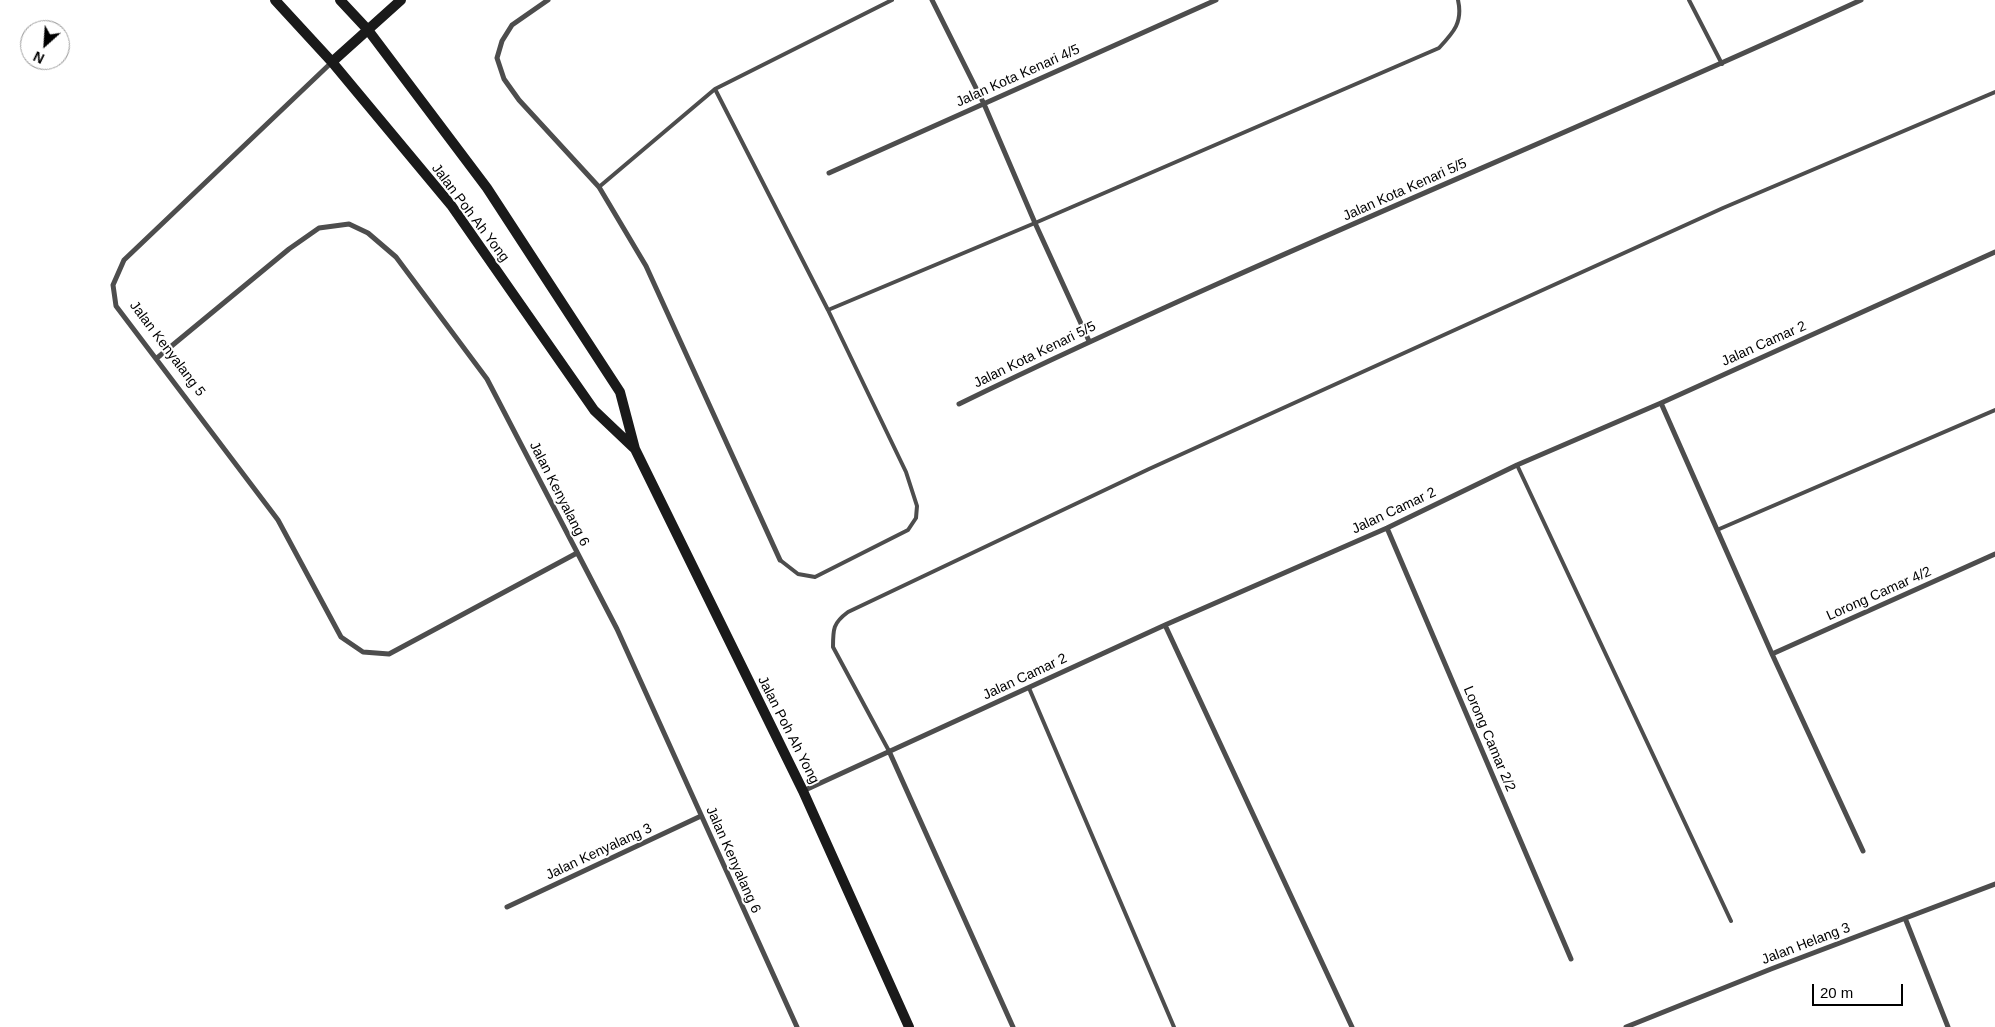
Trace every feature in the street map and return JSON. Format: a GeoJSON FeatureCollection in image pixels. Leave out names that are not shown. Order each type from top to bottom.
{"type":"FeatureCollection","features":[{"type":"Feature","properties":{"kind":"main road","name":"Jalan Poh Ah Yong"},"geometry":{"type":"LineString","coordinates":[[275,0],[332,62],[451,205],[594,410],[634,449]]}},
{"type":"Feature","properties":{"kind":"main road","name":"Jalan Poh Ah Yong"},"geometry":{"type":"LineString","coordinates":[[340,0],[368,30],[487,188],[620,392],[634,449],[803,792],[906,1026]]}},
{"type":"Feature","properties":{"kind":"main road","name":"Jalan Kenyalang 5"},"geometry":{"type":"LineString","coordinates":[[332,62],[401,0]]}},
{"type":"Feature","properties":{"kind":"street"},"geometry":{"type":"LineString","coordinates":[[548,0],[512,25],[502,41],[497,58],[504,79],[519,100],[599,187],[646,266],[780,560]]}},
{"type":"Feature","properties":{"kind":"street"},"geometry":{"type":"LineString","coordinates":[[932,0],[984,104],[1035,223],[1089,341]]}},
{"type":"Feature","properties":{"kind":"street","name":"Jalan Kota Kenari 4/5"},"geometry":{"type":"LineString","coordinates":[[829,173],[1216,0]]}},
{"type":"Feature","properties":{"kind":"street","name":"Jalan Kota Kenari 5/5"},"geometry":{"type":"LineString","coordinates":[[959,404],[1089,341],[1722,64],[1861,0]]}},
{"type":"Feature","properties":{"kind":"street","name":"Jalan Kenyalang 5"},"geometry":{"type":"LineString","coordinates":[[332,62],[124,260],[114,285],[116,306],[278,520],[341,637],[363,652],[388,654],[577,553]]}},
{"type":"Feature","properties":{"kind":"street","name":"Jalan Kenyalang 6"},"geometry":{"type":"LineString","coordinates":[[157,358],[289,249],[319,228],[349,224],[368,233],[396,258],[486,380],[577,553],[616,629],[797,1027]]}},
{"type":"Feature","properties":{"kind":"street","name":"Jalan Camar 2"},"geometry":{"type":"LineString","coordinates":[[803,792],[1165,625],[1387,528],[1517,465],[1661,403],[1995,252]]}},
{"type":"Feature","properties":{"kind":"street"},"geometry":{"type":"LineString","coordinates":[[1661,403],[1716,530],[1863,851]]}},
{"type":"Feature","properties":{"kind":"street","name":"Lorong Camar 2/2"},"geometry":{"type":"LineString","coordinates":[[1387,528],[1571,959]]}},
{"type":"Feature","properties":{"kind":"street","name":"Lorong Camar 4/2"},"geometry":{"type":"LineString","coordinates":[[1772,654],[1995,554]]}},
{"type":"Feature","properties":{"kind":"street"},"geometry":{"type":"LineString","coordinates":[[1165,625],[1352,1027]]}},
{"type":"Feature","properties":{"kind":"street"},"geometry":{"type":"LineString","coordinates":[[889,751],[1014,1027]]}},
{"type":"Feature","properties":{"kind":"street","name":"Jalan Kenyalang 3"},"geometry":{"type":"LineString","coordinates":[[507,907],[701,816]]}},
{"type":"Feature","properties":{"kind":"street","name":"Jalan Helang 3"},"geometry":{"type":"LineString","coordinates":[[1626,1027],[1771,969],[1995,884]]}},
{"type":"Feature","properties":{"kind":"street"},"geometry":{"type":"LineString","coordinates":[[1905,918],[1948,1027]]}},
{"type":"Feature","properties":{"kind":"lane"},"geometry":{"type":"LineString","coordinates":[[599,187],[715,89],[892,0]]}},
{"type":"Feature","properties":{"kind":"lane"},"geometry":{"type":"LineString","coordinates":[[828,310],[1035,223],[1439,48],[1451,35],[1461,14],[1458,0]]}},
{"type":"Feature","properties":{"kind":"lane"},"geometry":{"type":"LineString","coordinates":[[1690,0],[1722,64]]}},
{"type":"Feature","properties":{"kind":"lane"},"geometry":{"type":"LineString","coordinates":[[715,89],[828,310],[906,472],[917,506],[916,518],[908,530],[815,578],[798,574],[780,560]]}},
{"type":"Feature","properties":{"kind":"lane"},"geometry":{"type":"LineString","coordinates":[[889,751],[833,647],[833,632],[836,621],[848,612],[1149,469],[1705,216],[1995,92]]}},
{"type":"Feature","properties":{"kind":"lane"},"geometry":{"type":"LineString","coordinates":[[1716,530],[1995,410]]}},
{"type":"Feature","properties":{"kind":"lane"},"geometry":{"type":"LineString","coordinates":[[1517,465],[1730,921]]}},
{"type":"Feature","properties":{"kind":"lane"},"geometry":{"type":"LineString","coordinates":[[1028,688],[1174,1027]]}}]}
